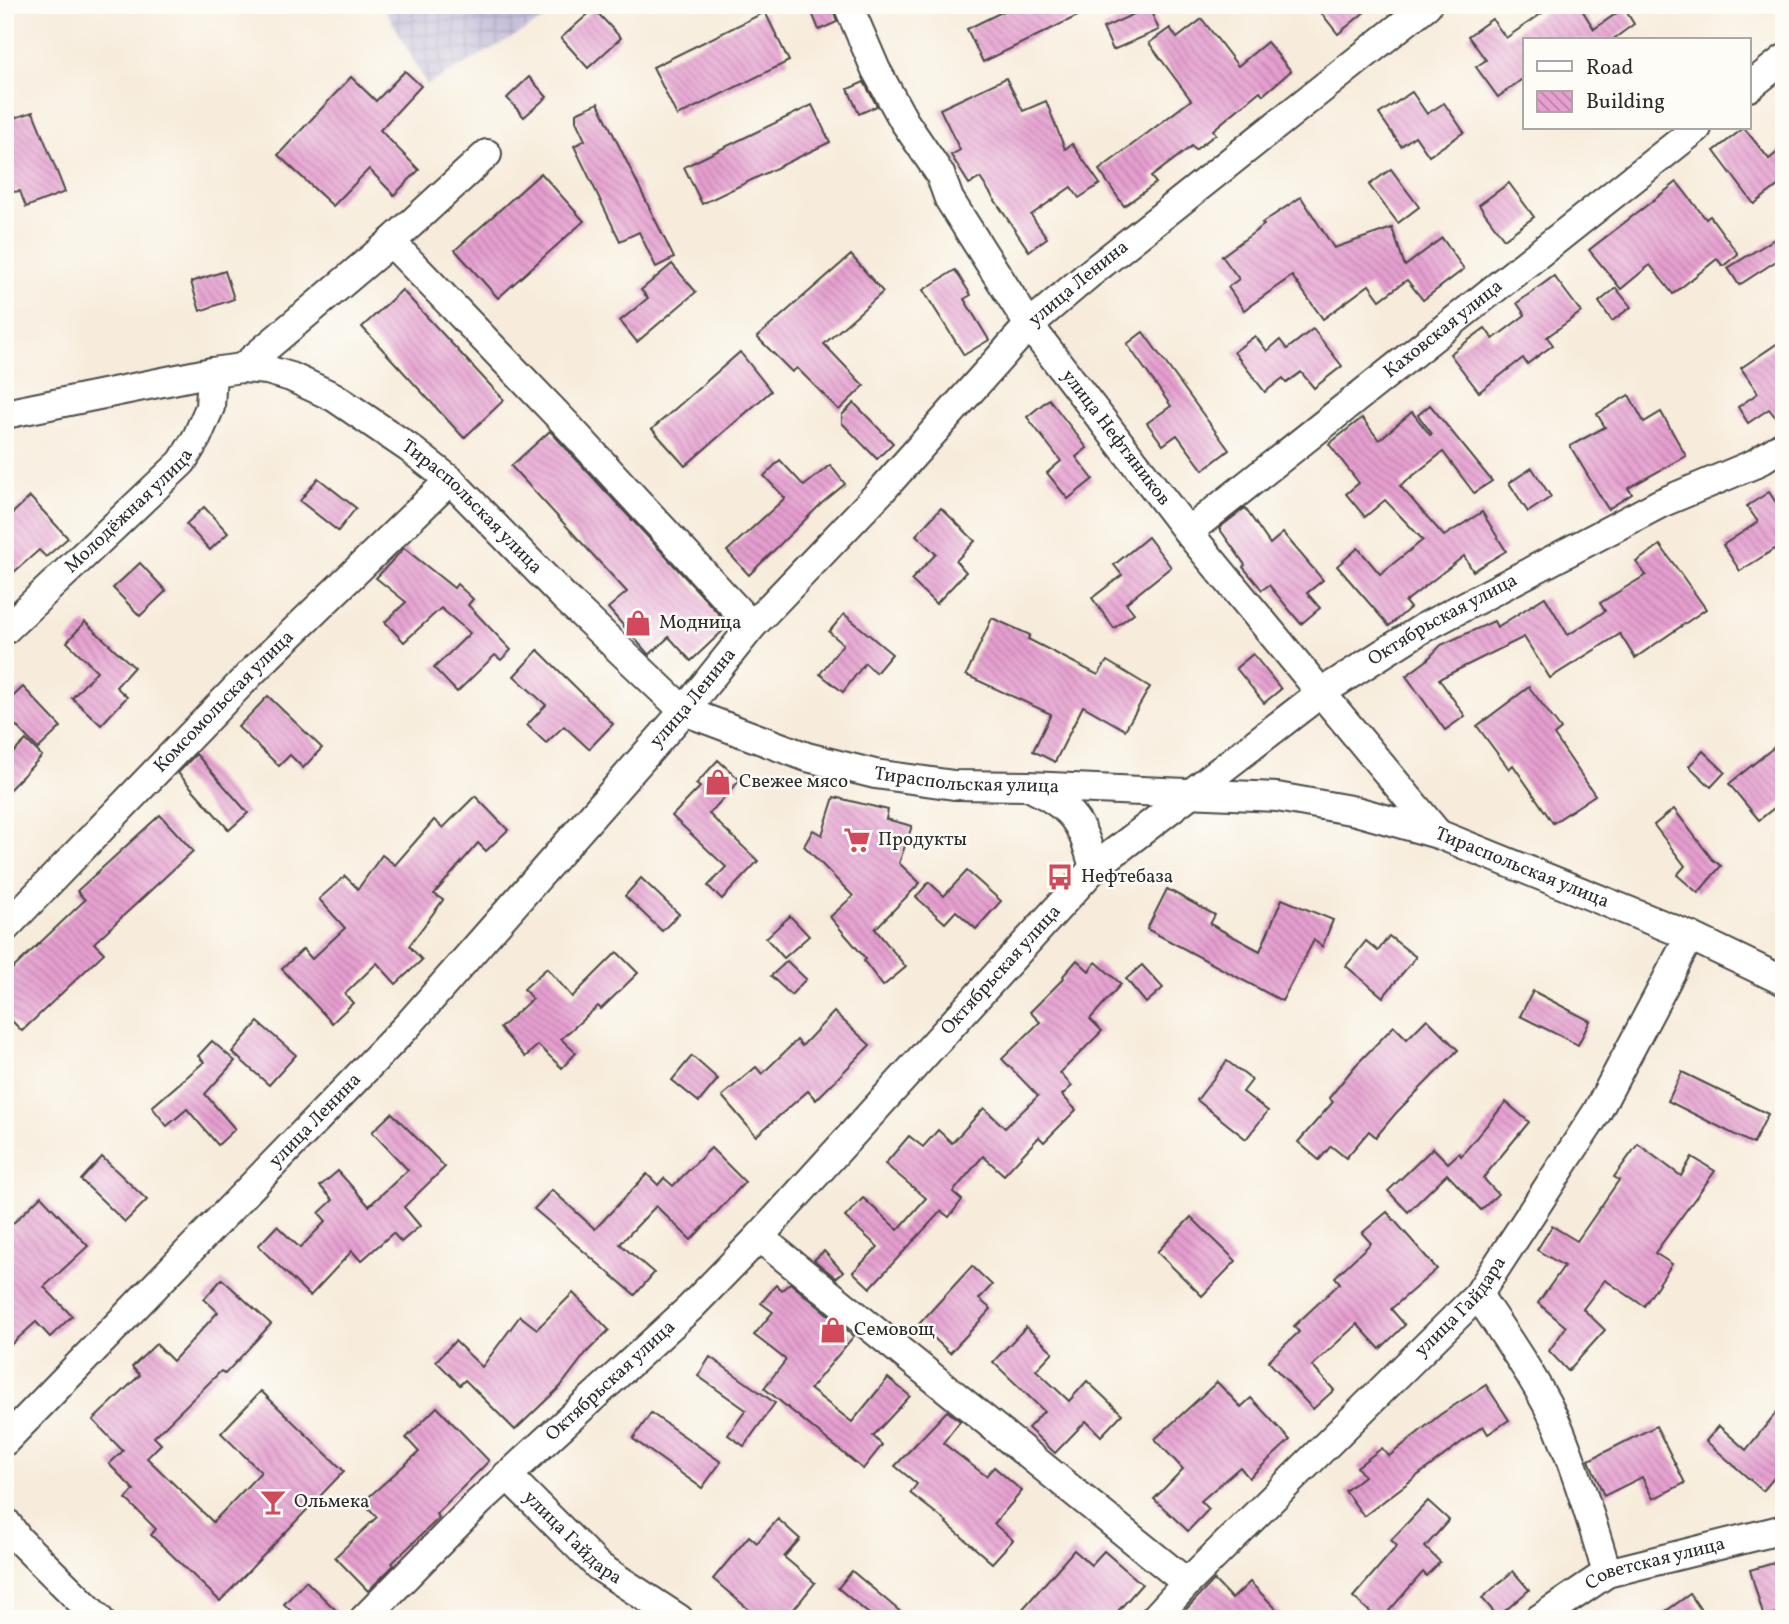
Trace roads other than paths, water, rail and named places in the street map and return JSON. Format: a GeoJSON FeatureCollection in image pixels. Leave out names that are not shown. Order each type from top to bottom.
{"type":"FeatureCollection","features":[{"type":"Feature","properties":{"kind":"street","name":"улица Нефтяников"},"geometry":{"type":"LineString","coordinates":[[848,5],[876,70],[904,121],[940,174],[950,199],[1029,325],[1188,533],[1438,834]]}},
{"type":"Feature","properties":{"kind":"street","name":"улица Ленина"},"geometry":{"type":"LineString","coordinates":[[5,1441],[408,1025],[684,710],[752,626],[882,490],[1029,325],[1087,275],[1427,5]]}},
{"type":"Feature","properties":{"kind":"street"},"geometry":{"type":"LineString","coordinates":[[1750,85],[1784,59]]}},
{"type":"Feature","properties":{"kind":"street","name":"Каховская улица"},"geometry":{"type":"LineString","coordinates":[[1188,533],[1694,130]]}},
{"type":"Feature","properties":{"kind":"street"},"geometry":{"type":"LineString","coordinates":[[242,368],[391,242],[487,154]]}},
{"type":"Feature","properties":{"kind":"street"},"geometry":{"type":"LineString","coordinates":[[391,242],[566,424],[752,626]]}},
{"type":"Feature","properties":{"kind":"street","name":"Тираспольская улица"},"geometry":{"type":"LineString","coordinates":[[5,414],[212,372],[242,368],[267,370],[334,397],[409,448],[450,480],[564,597],[684,710],[807,757],[875,774],[954,785],[1277,797],[1356,811],[1438,834],[1690,936],[1784,981]]}},
{"type":"Feature","properties":{"kind":"street","name":"Молодёжная улица"},"geometry":{"type":"LineString","coordinates":[[5,630],[182,462],[210,407],[212,372]]}},
{"type":"Feature","properties":{"kind":"street","name":"Октябрьская улица"},"geometry":{"type":"LineString","coordinates":[[364,1619],[507,1475],[690,1308],[759,1237],[1094,868],[1322,692],[1423,628],[1661,503],[1754,464],[1784,445]]}},
{"type":"Feature","properties":{"kind":"street","name":"Комсомольская улица"},"geometry":{"type":"LineString","coordinates":[[5,928],[252,672],[450,480]]}},
{"type":"Feature","properties":{"kind":"street"},"geometry":{"type":"LineString","coordinates":[[1028,786],[1057,800],[1076,818],[1094,868]]}},
{"type":"Feature","properties":{"kind":"street","name":"улица Гайдара"},"geometry":{"type":"LineString","coordinates":[[1154,1619],[1187,1583],[1478,1295],[1597,1112],[1690,936]]}},
{"type":"Feature","properties":{"kind":"street"},"geometry":{"type":"LineString","coordinates":[[759,1237],[1187,1583]]}},
{"type":"Feature","properties":{"kind":"street"},"geometry":{"type":"LineString","coordinates":[[1478,1295],[1558,1427],[1607,1573]]}},
{"type":"Feature","properties":{"kind":"street","name":"улица Гайдара"},"geometry":{"type":"LineString","coordinates":[[507,1475],[598,1566],[679,1619]]}},
{"type":"Feature","properties":{"kind":"street"},"geometry":{"type":"LineString","coordinates":[[5,1521],[19,1539],[99,1619]]}},
{"type":"Feature","properties":{"kind":"street","name":"Советская улица"},"geometry":{"type":"LineString","coordinates":[[1539,1619],[1607,1573],[1784,1529]]}},
{"type":"Feature","properties":{"kind":"place","name":"Модница"},"geometry":{"type":"Point","coordinates":[638,623]}},
{"type":"Feature","properties":{"kind":"place","name":"Свежее мясо"},"geometry":{"type":"Point","coordinates":[718,782]}},
{"type":"Feature","properties":{"kind":"place","name":"Продукты"},"geometry":{"type":"Point","coordinates":[857,840]}},
{"type":"Feature","properties":{"kind":"place","name":"Нефтебаза"},"geometry":{"type":"Point","coordinates":[1060,877]}},
{"type":"Feature","properties":{"kind":"place","name":"Семовощ"},"geometry":{"type":"Point","coordinates":[833,1330]}},
{"type":"Feature","properties":{"kind":"place","name":"Ольмека"},"geometry":{"type":"Point","coordinates":[273,1502]}}]}
